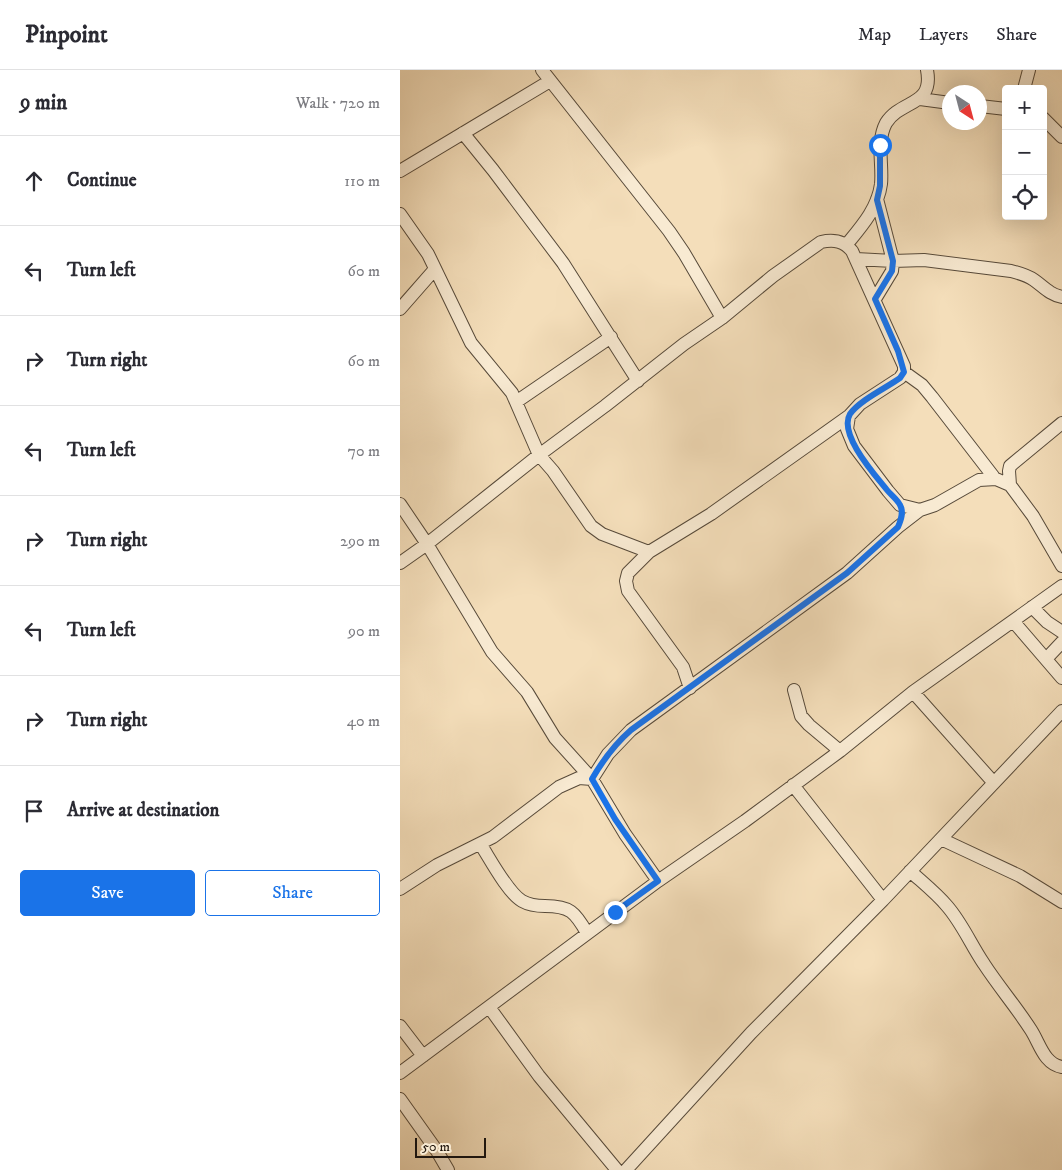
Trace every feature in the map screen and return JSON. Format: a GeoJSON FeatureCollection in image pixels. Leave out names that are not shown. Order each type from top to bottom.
{"type":"FeatureCollection","features":[{"type":"Feature","properties":{"kind":"street"},"geometry":{"type":"LineString","coordinates":[[542,70],[669,231],[722,318]]}},
{"type":"Feature","properties":{"kind":"street"},"geometry":{"type":"LineString","coordinates":[[847,244],[871,212],[877,200],[880,186],[882,134],[891,118],[925,94],[928,88],[927,70]]}},
{"type":"Feature","properties":{"kind":"street"},"geometry":{"type":"LineString","coordinates":[[1025,85],[1029,70]]}},
{"type":"Feature","properties":{"kind":"street"},"geometry":{"type":"LineString","coordinates":[[400,170],[550,81]]}},
{"type":"Feature","properties":{"kind":"street"},"geometry":{"type":"LineString","coordinates":[[920,99],[942,102]]}},
{"type":"Feature","properties":{"kind":"street"},"geometry":{"type":"LineString","coordinates":[[987,107],[1002,109]]}},
{"type":"Feature","properties":{"kind":"street"},"geometry":{"type":"LineString","coordinates":[[1047,122],[1062,137]]}},
{"type":"Feature","properties":{"kind":"street"},"geometry":{"type":"LineString","coordinates":[[463,133],[563,263],[638,381]]}},
{"type":"Feature","properties":{"kind":"street"},"geometry":{"type":"LineString","coordinates":[[875,299],[892,271],[893,261],[877,200]]}},
{"type":"Feature","properties":{"kind":"street"},"geometry":{"type":"LineString","coordinates":[[400,214],[428,254],[472,343],[504,382],[516,402],[539,455],[553,471],[591,526],[602,534],[649,552]]}},
{"type":"Feature","properties":{"kind":"street"},"geometry":{"type":"LineString","coordinates":[[400,563],[684,344],[722,318],[773,276],[821,242],[829,240],[847,244],[856,259],[898,351],[904,372],[922,386],[932,397],[991,477],[1010,485],[1033,516],[1062,566]]}},
{"type":"Feature","properties":{"kind":"street"},"geometry":{"type":"LineString","coordinates":[[856,259],[924,260],[1010,270],[1024,274],[1054,295],[1062,297]]}},
{"type":"Feature","properties":{"kind":"street"},"geometry":{"type":"LineString","coordinates":[[400,309],[435,269]]}},
{"type":"Feature","properties":{"kind":"street"},"geometry":{"type":"LineString","coordinates":[[516,402],[611,337]]}},
{"type":"Feature","properties":{"kind":"street"},"geometry":{"type":"LineString","coordinates":[[690,688],[683,667],[628,591],[626,581],[628,573],[649,552],[711,514],[849,416],[860,404],[900,378],[904,372]]}},
{"type":"Feature","properties":{"kind":"street"},"geometry":{"type":"LineString","coordinates":[[849,416],[847,429],[854,446],[900,505],[920,510]]}},
{"type":"Feature","properties":{"kind":"street"},"geometry":{"type":"LineString","coordinates":[[592,779],[608,754],[631,730],[847,573],[898,527],[920,510],[935,505],[979,480],[991,477],[1010,466],[1062,423]]}},
{"type":"Feature","properties":{"kind":"street"},"geometry":{"type":"LineString","coordinates":[[1010,466],[1010,485]]}},
{"type":"Feature","properties":{"kind":"street"},"geometry":{"type":"LineString","coordinates":[[400,504],[427,544],[492,652],[527,692],[555,738],[592,779],[615,819],[658,881]]}},
{"type":"Feature","properties":{"kind":"street"},"geometry":{"type":"LineString","coordinates":[[898,527],[901,519],[900,505]]}},
{"type":"Feature","properties":{"kind":"street"},"geometry":{"type":"LineString","coordinates":[[400,1073],[658,881],[745,821],[840,751],[913,692],[1062,586]]}},
{"type":"Feature","properties":{"kind":"street"},"geometry":{"type":"LineString","coordinates":[[1032,607],[1047,622],[1062,632]]}},
{"type":"Feature","properties":{"kind":"street"},"geometry":{"type":"LineString","coordinates":[[1013,621],[1062,678]]}},
{"type":"Feature","properties":{"kind":"street"},"geometry":{"type":"LineString","coordinates":[[1046,659],[1062,642]]}},
{"type":"Feature","properties":{"kind":"street"},"geometry":{"type":"LineString","coordinates":[[794,690],[801,716],[840,751]]}},
{"type":"Feature","properties":{"kind":"street"},"geometry":{"type":"LineString","coordinates":[[913,692],[994,782]]}},
{"type":"Feature","properties":{"kind":"street"},"geometry":{"type":"LineString","coordinates":[[626,1170],[751,1033],[882,900],[1062,712]]}},
{"type":"Feature","properties":{"kind":"street"},"geometry":{"type":"LineString","coordinates":[[1044,731],[1062,725]]}},
{"type":"Feature","properties":{"kind":"street"},"geometry":{"type":"LineString","coordinates":[[400,889],[437,865],[481,844],[559,787],[579,778],[592,779]]}},
{"type":"Feature","properties":{"kind":"street"},"geometry":{"type":"LineString","coordinates":[[793,785],[882,900]]}},
{"type":"Feature","properties":{"kind":"street"},"geometry":{"type":"LineString","coordinates":[[941,839],[1020,876],[1062,902]]}},
{"type":"Feature","properties":{"kind":"street"},"geometry":{"type":"LineString","coordinates":[[481,844],[512,893],[520,900],[537,906],[568,908],[575,914],[587,933]]}},
{"type":"Feature","properties":{"kind":"street"},"geometry":{"type":"LineString","coordinates":[[910,871],[946,905],[985,965],[1018,1009],[1044,1054],[1050,1062],[1062,1067]]}},
{"type":"Feature","properties":{"kind":"street"},"geometry":{"type":"LineString","coordinates":[[489,1007],[539,1076],[617,1170]]}},
{"type":"Feature","properties":{"kind":"street"},"geometry":{"type":"LineString","coordinates":[[400,1026],[423,1056]]}},
{"type":"Feature","properties":{"kind":"street"},"geometry":{"type":"LineString","coordinates":[[400,1099],[438,1151],[448,1170]]}},
{"type":"Feature","properties":{"kind":"route"},"geometry":{"type":"LineString","coordinates":[[615,912],[658,881],[615,819],[592,779],[599,766],[619,741],[650,715],[847,573],[898,527],[901,519],[900,505],[854,446],[847,429],[849,416],[860,404],[900,378],[904,372],[904,366],[875,299],[892,271],[893,261],[877,200],[881,172],[880,145]]}}]}
